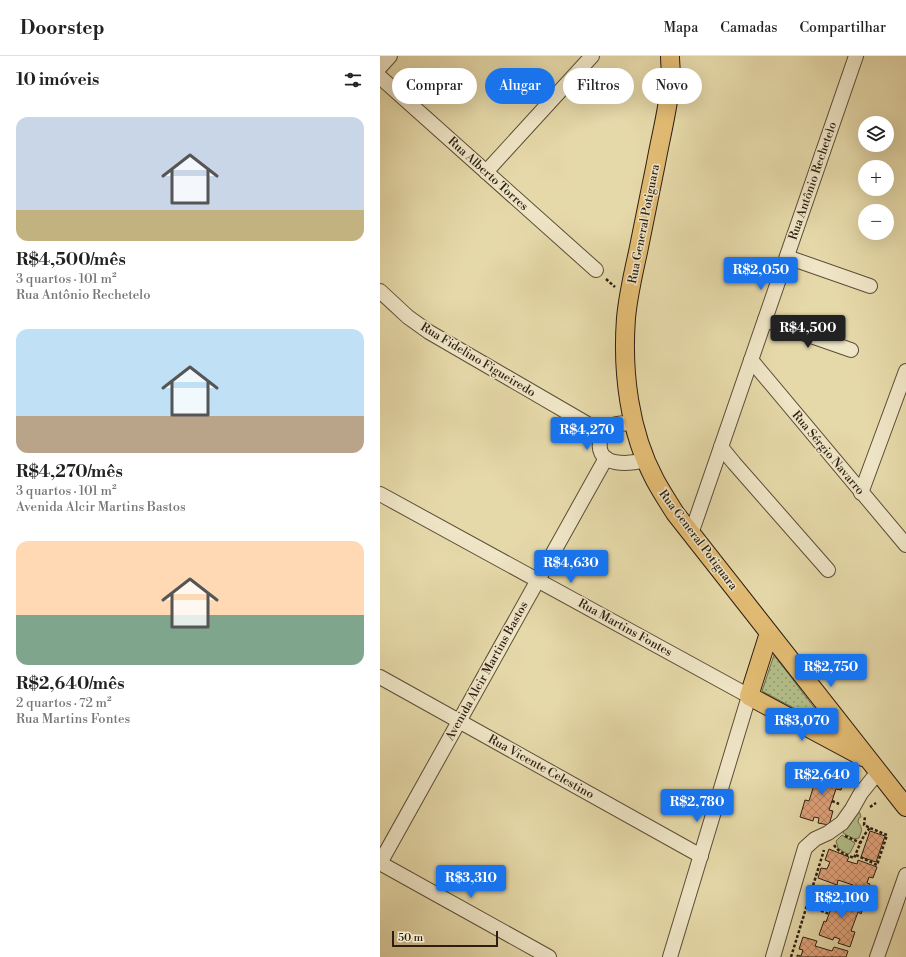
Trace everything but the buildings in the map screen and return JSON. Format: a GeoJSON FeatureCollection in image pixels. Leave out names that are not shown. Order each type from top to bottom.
{"type":"FeatureCollection","features":[{"type":"Feature","properties":{"kind":"main road","name":"Rua General Potiguara"},"geometry":{"type":"LineString","coordinates":[[670,56],[670,77],[666,115],[629,299],[625,336],[626,379],[635,424],[646,460],[654,480],[691,534],[906,807]]}},
{"type":"Feature","properties":{"kind":"main road"},"geometry":{"type":"LineString","coordinates":[[749,696],[769,633]]}},
{"type":"Feature","properties":{"kind":"main road","name":"Rua Martins Fontes"},"geometry":{"type":"LineString","coordinates":[[749,696],[874,766]]}},
{"type":"Feature","properties":{"kind":"street"},"geometry":{"type":"LineString","coordinates":[[380,67],[390,56]]}},
{"type":"Feature","properties":{"kind":"street"},"geometry":{"type":"LineString","coordinates":[[486,172],[592,56]]}},
{"type":"Feature","properties":{"kind":"street","name":"Rua Antônio Rechetelo"},"geometry":{"type":"LineString","coordinates":[[691,534],[856,56]]}},
{"type":"Feature","properties":{"kind":"street","name":"Rua Alberto Torres"},"geometry":{"type":"LineString","coordinates":[[380,78],[596,270]]}},
{"type":"Feature","properties":{"kind":"street"},"geometry":{"type":"LineString","coordinates":[[787,257],[870,286]]}},
{"type":"Feature","properties":{"kind":"street","name":"Rua Fidelino Figueiredo"},"geometry":{"type":"LineString","coordinates":[[380,291],[408,317],[429,332],[603,433]]}},
{"type":"Feature","properties":{"kind":"street"},"geometry":{"type":"LineString","coordinates":[[765,320],[851,350]]}},
{"type":"Feature","properties":{"kind":"street","name":"Rua Sérgio Navarro"},"geometry":{"type":"LineString","coordinates":[[751,360],[906,545]]}},
{"type":"Feature","properties":{"kind":"street"},"geometry":{"type":"LineString","coordinates":[[862,492],[906,371]]}},
{"type":"Feature","properties":{"kind":"street"},"geometry":{"type":"LineString","coordinates":[[635,424],[614,425],[607,428],[600,439],[599,446],[606,458],[612,461],[629,463],[646,460]]}},
{"type":"Feature","properties":{"kind":"street"},"geometry":{"type":"LineString","coordinates":[[721,447],[828,570]]}},
{"type":"Feature","properties":{"kind":"street","name":"Avenida Alcir Martins Bastos"},"geometry":{"type":"LineString","coordinates":[[380,863],[606,458]]}},
{"type":"Feature","properties":{"kind":"street","name":"Rua Martins Fontes"},"geometry":{"type":"LineString","coordinates":[[380,494],[749,696]]}},
{"type":"Feature","properties":{"kind":"street","name":"Rua Vicente Celestino"},"geometry":{"type":"LineString","coordinates":[[380,678],[701,856]]}},
{"type":"Feature","properties":{"kind":"street"},"geometry":{"type":"LineString","coordinates":[[670,957],[749,696]]}},
{"type":"Feature","properties":{"kind":"street"},"geometry":{"type":"LineString","coordinates":[[773,957],[805,848],[815,838],[828,833],[842,824],[861,793],[874,766]]}},
{"type":"Feature","properties":{"kind":"street"},"geometry":{"type":"LineString","coordinates":[[380,863],[549,957]]}},
{"type":"Feature","properties":{"kind":"street"},"geometry":{"type":"LineString","coordinates":[[877,957],[906,875]]}},
{"type":"Feature","properties":{"kind":"path"},"geometry":{"type":"LineString","coordinates":[[596,270],[629,299]]}},
{"type":"Feature","properties":{"kind":"path"},"geometry":{"type":"LineString","coordinates":[[868,809],[876,803]]}},
{"type":"Feature","properties":{"kind":"path"},"geometry":{"type":"LineString","coordinates":[[856,855],[877,865],[887,835],[864,825],[865,812]]}},
{"type":"Feature","properties":{"kind":"path"},"geometry":{"type":"LineString","coordinates":[[832,842],[837,850],[854,858],[866,831],[870,828]]}},
{"type":"Feature","properties":{"kind":"path"},"geometry":{"type":"LineString","coordinates":[[840,832],[845,836],[861,843]]}},
{"type":"Feature","properties":{"kind":"path"},"geometry":{"type":"LineString","coordinates":[[791,957],[824,850]]}},
{"type":"Feature","properties":{"kind":"path"},"geometry":{"type":"LineString","coordinates":[[807,905],[829,914]]}},
{"type":"Feature","properties":{"kind":"green space"},"geometry":{"type":"Polygon","coordinates":[[[774,655],[829,727],[762,691],[774,655]]]}},
{"type":"Feature","properties":{"kind":"green space"},"geometry":{"type":"Polygon","coordinates":[[[855,811],[860,813],[861,817],[859,818],[858,822],[862,830],[859,838],[854,839],[843,833],[855,811]]]}},
{"type":"Feature","properties":{"kind":"green space"},"geometry":{"type":"Polygon","coordinates":[[[842,835],[855,843],[850,853],[847,854],[838,848],[836,841],[842,835]]]}}]}
